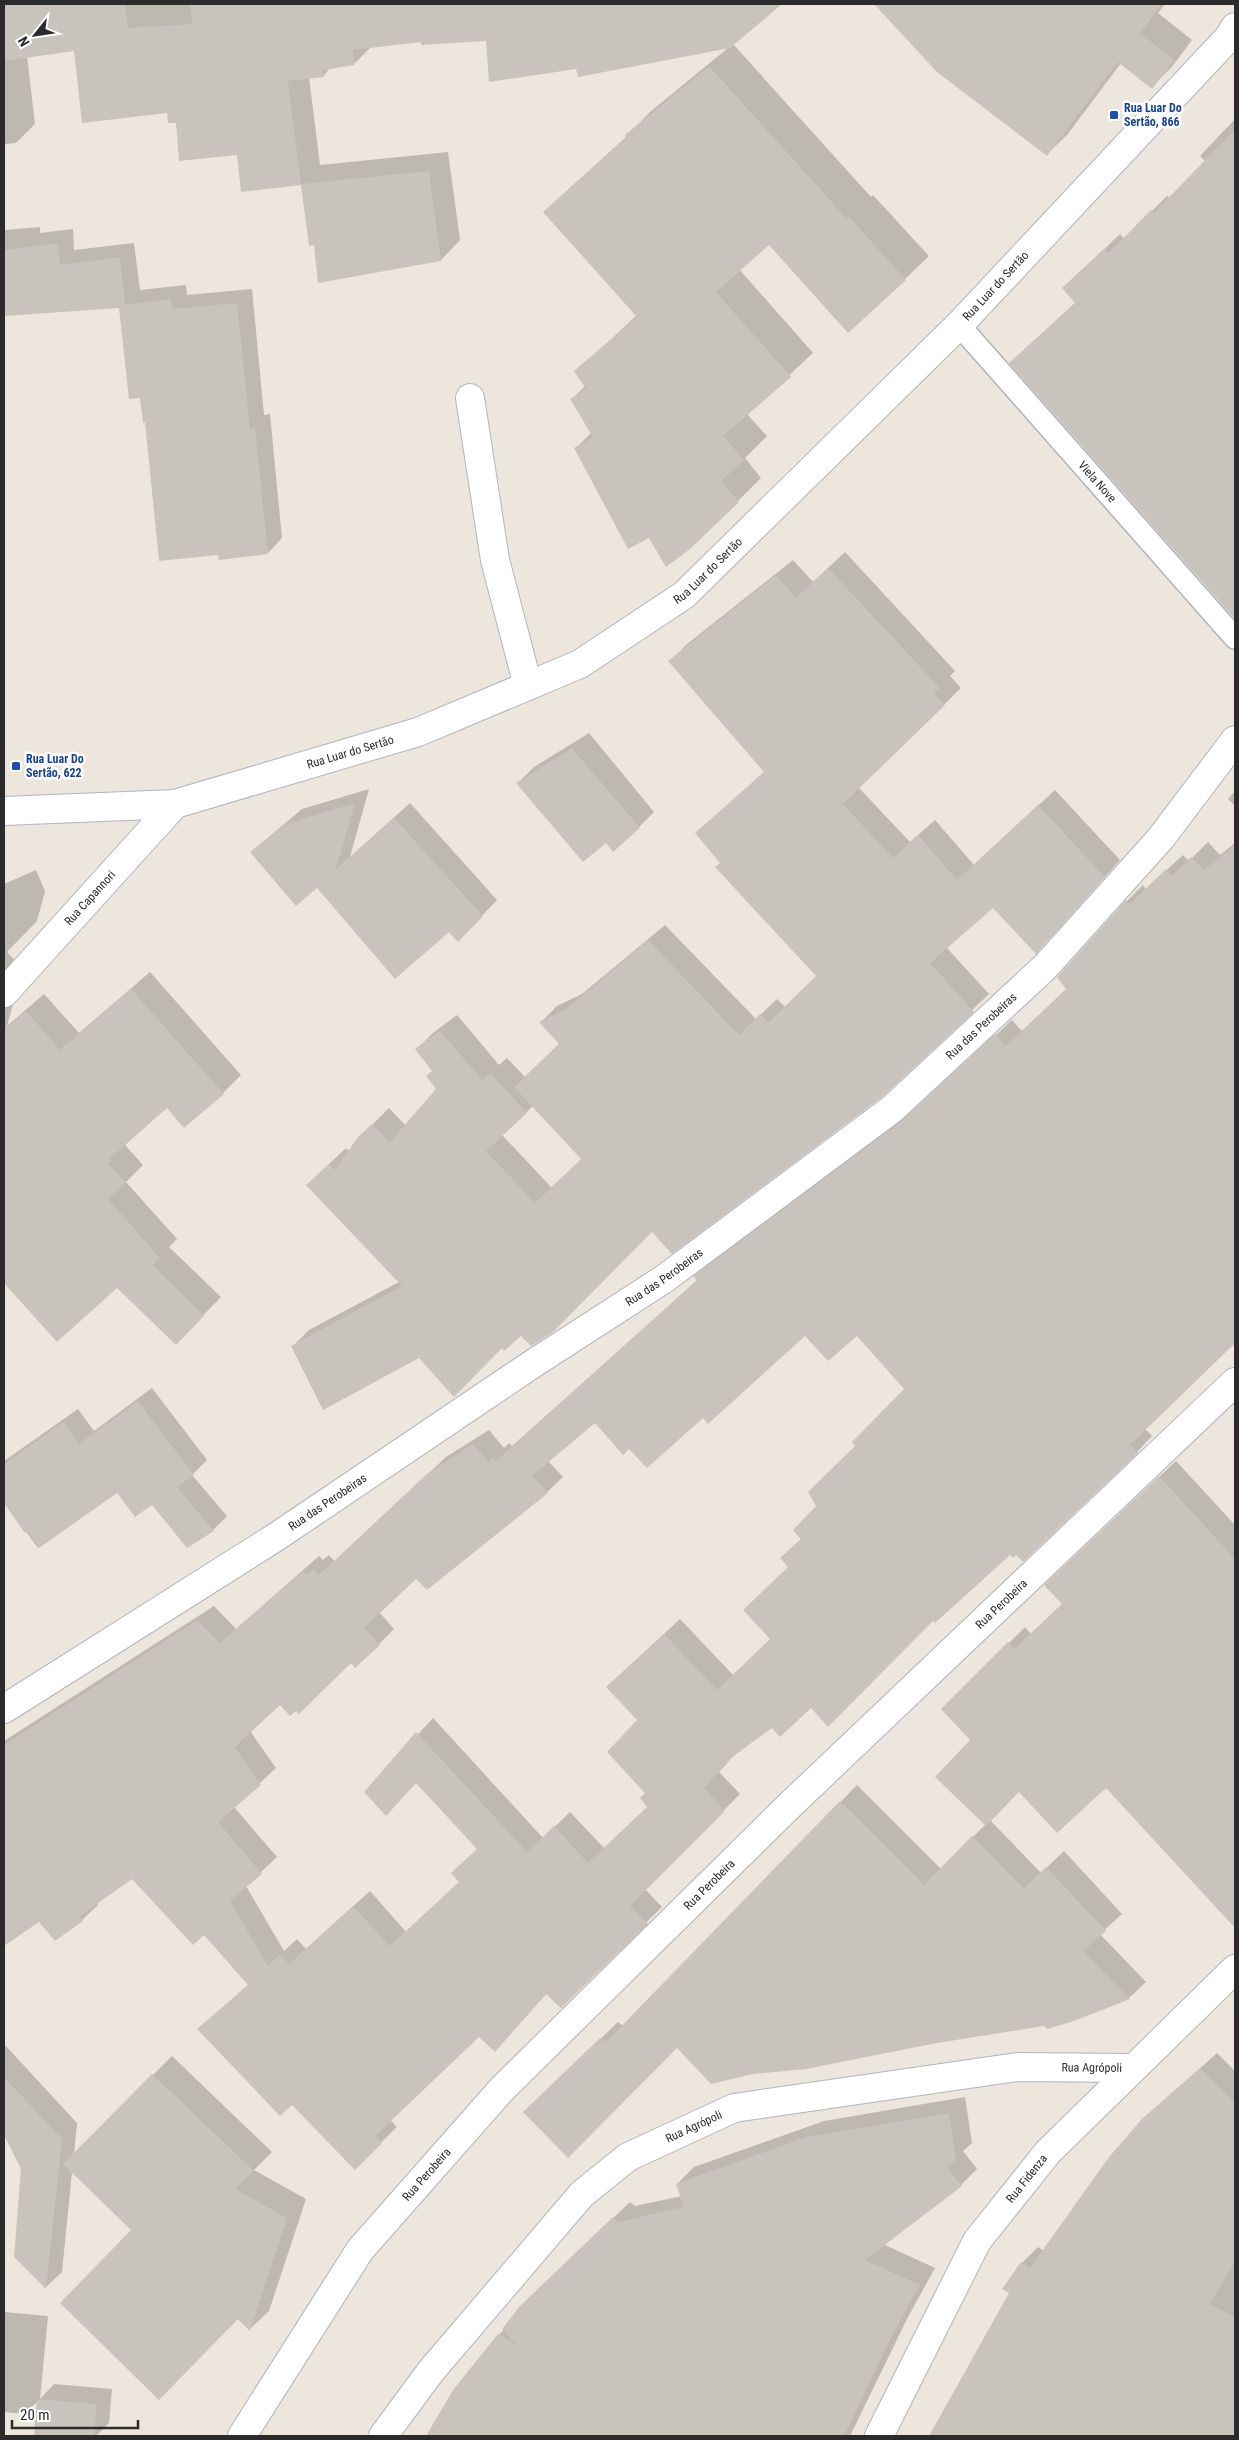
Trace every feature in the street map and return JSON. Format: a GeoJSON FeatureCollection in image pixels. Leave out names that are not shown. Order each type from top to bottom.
{"type":"FeatureCollection","features":[{"type":"Feature","properties":{"kind":"street","name":"Rua Luar do Sertão"},"geometry":{"type":"LineString","coordinates":[[4,811],[175,804],[418,732],[580,664],[684,595],[959,325],[1229,37],[1235,27]]}},
{"type":"Feature","properties":{"kind":"street"},"geometry":{"type":"LineString","coordinates":[[470,398],[494,560],[528,686]]}},
{"type":"Feature","properties":{"kind":"street","name":"Rua das Perobeiras"},"geometry":{"type":"LineString","coordinates":[[4,1709],[276,1537],[531,1365],[664,1279],[892,1109],[1045,967],[1161,838],[1235,740]]}},
{"type":"Feature","properties":{"kind":"street","name":"Rua Capannori"},"geometry":{"type":"LineString","coordinates":[[4,993],[175,804]]}},
{"type":"Feature","properties":{"kind":"street","name":"Rua Perobeira"},"geometry":{"type":"LineString","coordinates":[[242,2436],[360,2250],[502,2089],[789,1806],[1235,1382]]}},
{"type":"Feature","properties":{"kind":"street","name":"Rua Fidenza"},"geometry":{"type":"LineString","coordinates":[[879,2436],[978,2241],[1048,2152],[1235,1969]]}},
{"type":"Feature","properties":{"kind":"street","name":"Rua Agrópoli"},"geometry":{"type":"LineString","coordinates":[[383,2436],[431,2371],[582,2194],[628,2157],[734,2108],[1017,2067],[1133,2068]]}},
{"type":"Feature","properties":{"kind":"lane","name":"Viela Nove"},"geometry":{"type":"LineString","coordinates":[[959,325],[1235,638]]}},
{"type":"Feature","properties":{"kind":"building"},"geometry":{"type":"Polygon","coordinates":[[[4,4],[125,4],[128,28],[192,24],[190,4],[782,4],[730,48],[578,77],[576,69],[489,82],[486,41],[421,45],[421,42],[353,50],[355,65],[323,70],[324,77],[288,81],[301,184],[429,171],[441,261],[318,283],[314,245],[309,246],[301,185],[241,192],[237,155],[179,161],[176,123],[168,123],[167,113],[82,123],[74,51],[4,61],[4,4]]]}},
{"type":"Feature","properties":{"kind":"building"},"geometry":{"type":"Polygon","coordinates":[[[874,4],[1162,4],[1140,33],[1174,60],[1152,89],[1118,62],[1047,156],[937,72],[874,4]]]}},
{"type":"Feature","properties":{"kind":"building"},"geometry":{"type":"Polygon","coordinates":[[[709,66],[847,219],[849,217],[906,280],[848,333],[769,245],[716,292],[791,377],[723,436],[744,460],[721,481],[739,502],[690,549],[666,567],[649,538],[628,549],[574,448],[593,437],[570,399],[586,389],[574,371],[637,317],[543,212],[626,137],[625,135],[709,66]]]}},
{"type":"Feature","properties":{"kind":"building"},"geometry":{"type":"Polygon","coordinates":[[[1235,129],[1235,619],[1009,363],[1075,303],[1062,288],[1104,249],[1108,254],[1151,210],[1154,213],[1235,129]]]}},
{"type":"Feature","properties":{"kind":"building"},"geometry":{"type":"Polygon","coordinates":[[[58,243],[60,265],[120,257],[125,305],[171,299],[172,309],[237,303],[250,429],[255,428],[268,554],[219,560],[218,555],[159,561],[145,422],[143,423],[140,398],[129,399],[119,308],[4,316],[4,250],[58,243]]]}},
{"type":"Feature","properties":{"kind":"building"},"geometry":{"type":"Polygon","coordinates":[[[828,568],[940,688],[934,693],[945,705],[843,804],[893,858],[918,835],[957,880],[1038,805],[1105,877],[1036,954],[993,908],[930,963],[974,1012],[882,1097],[672,1254],[652,1232],[553,1332],[531,1346],[521,1336],[504,1351],[502,1348],[454,1397],[419,1358],[323,1410],[291,1346],[402,1286],[306,1185],[329,1164],[335,1170],[358,1137],[372,1124],[390,1142],[436,1089],[426,1076],[432,1071],[415,1049],[440,1031],[482,1080],[490,1073],[527,1113],[486,1151],[535,1203],[581,1159],[514,1087],[559,1044],[539,1022],[565,1010],[648,940],[739,1035],[760,1014],[768,1023],[816,976],[715,867],[720,863],[695,833],[764,772],[668,661],[776,575],[796,598],[828,568]]]}},
{"type":"Feature","properties":{"kind":"building"},"geometry":{"type":"Polygon","coordinates":[[[572,748],[640,828],[613,852],[606,843],[583,862],[516,783],[572,748]]]}},
{"type":"Feature","properties":{"kind":"building"},"geometry":{"type":"Polygon","coordinates":[[[355,803],[336,869],[394,818],[483,916],[458,942],[449,932],[395,979],[317,888],[296,906],[250,852],[285,824],[355,803]]]}},
{"type":"Feature","properties":{"kind":"building"},"geometry":{"type":"Polygon","coordinates":[[[1235,845],[1235,1343],[1130,1445],[1138,1453],[1023,1562],[1016,1555],[1013,1558],[1010,1555],[935,1623],[933,1621],[828,1727],[811,1708],[780,1737],[772,1728],[731,1758],[704,1788],[725,1811],[630,1906],[648,1924],[561,2008],[546,1994],[495,2052],[479,2037],[375,2136],[382,2143],[355,2170],[292,2105],[280,2116],[197,2029],[248,1985],[204,1935],[193,1945],[132,1879],[80,1916],[83,1921],[55,1941],[39,1922],[4,1946],[4,1745],[197,1620],[220,1643],[303,1571],[307,1575],[313,1569],[318,1576],[428,1473],[473,1444],[488,1462],[493,1458],[496,1461],[697,1280],[693,1276],[901,1121],[995,1034],[1006,1046],[1066,989],[1057,977],[1126,900],[1130,904],[1166,869],[1172,876],[1191,857],[1204,870],[1235,845]],[[805,1336],[708,1424],[703,1418],[647,1468],[629,1449],[623,1455],[595,1423],[532,1476],[548,1493],[427,1590],[416,1579],[364,1628],[380,1645],[355,1668],[351,1663],[299,1714],[296,1711],[290,1716],[280,1705],[235,1747],[261,1785],[218,1822],[262,1874],[230,1901],[268,1966],[280,1954],[289,1964],[353,1906],[390,1946],[459,1882],[451,1873],[477,1849],[416,1783],[386,1816],[364,1792],[416,1732],[527,1852],[554,1826],[588,1863],[647,1807],[640,1798],[645,1793],[607,1752],[637,1720],[606,1687],[664,1634],[717,1690],[770,1639],[743,1610],[788,1567],[780,1558],[801,1539],[793,1530],[816,1506],[808,1492],[855,1446],[852,1442],[904,1389],[857,1336],[828,1361],[805,1336]]]}},
{"type":"Feature","properties":{"kind":"building"},"geometry":{"type":"Polygon","coordinates":[[[131,989],[224,1094],[184,1128],[167,1108],[109,1159],[111,1161],[108,1163],[126,1183],[108,1199],[160,1258],[152,1265],[204,1316],[176,1345],[117,1288],[57,1342],[4,1283],[4,1030],[26,1011],[60,1050],[131,989]]]}},
{"type":"Feature","properties":{"kind":"building"},"geometry":{"type":"Polygon","coordinates":[[[138,1401],[194,1475],[177,1487],[214,1531],[187,1548],[152,1505],[135,1517],[117,1493],[39,1548],[27,1531],[25,1533],[4,1503],[4,1464],[63,1422],[79,1444],[138,1401]]]}},
{"type":"Feature","properties":{"kind":"building"},"geometry":{"type":"Polygon","coordinates":[[[1159,1476],[1235,1559],[1235,1928],[1106,1788],[1057,1833],[1019,1792],[986,1826],[935,1777],[970,1740],[941,1709],[1008,1642],[1014,1649],[1062,1604],[1044,1585],[1159,1476]]]}},
{"type":"Feature","properties":{"kind":"building"},"geometry":{"type":"Polygon","coordinates":[[[840,1801],[924,1885],[972,1836],[1024,1889],[1046,1867],[1106,1931],[1083,1951],[1130,1999],[1074,2021],[1047,2029],[1044,2026],[937,2043],[806,2069],[753,2074],[711,2084],[677,2048],[568,2158],[523,2112],[600,2038],[606,2042],[840,1801]]]}},
{"type":"Feature","properties":{"kind":"building"},"geometry":{"type":"Polygon","coordinates":[[[1200,2068],[1235,2103],[1235,2262],[1210,2304],[1235,2317],[1235,2436],[929,2436],[1009,2293],[1002,2289],[1021,2262],[1030,2268],[1109,2157],[1142,2119],[1200,2068]]]}},
{"type":"Feature","properties":{"kind":"building"},"geometry":{"type":"Polygon","coordinates":[[[152,2074],[254,2171],[235,2189],[287,2218],[250,2331],[238,2319],[159,2400],[60,2303],[131,2230],[63,2164],[152,2074]]]}},
{"type":"Feature","properties":{"kind":"building"},"geometry":{"type":"Polygon","coordinates":[[[4,2077],[62,2139],[46,2289],[14,2257],[21,2169],[4,2135],[4,2077]]]}},
{"type":"Feature","properties":{"kind":"building"},"geometry":{"type":"Polygon","coordinates":[[[949,2113],[956,2161],[947,2168],[962,2186],[865,2260],[920,2285],[892,2335],[844,2436],[426,2436],[453,2390],[498,2334],[517,2345],[502,2329],[519,2307],[613,2217],[618,2222],[684,2207],[676,2184],[806,2137],[949,2113]]]}},
{"type":"Feature","properties":{"kind":"building"},"geometry":{"type":"Polygon","coordinates":[[[37,2399],[97,2404],[94,2436],[34,2436],[37,2399]]]}},
{"type":"Feature","properties":{"kind":"place","name":"Rua Luar Do Sertão, 866"},"geometry":{"type":"Point","coordinates":[1114,115]}},
{"type":"Feature","properties":{"kind":"place","name":"Rua Luar Do Sertão, 622"},"geometry":{"type":"Point","coordinates":[16,766]}}]}
